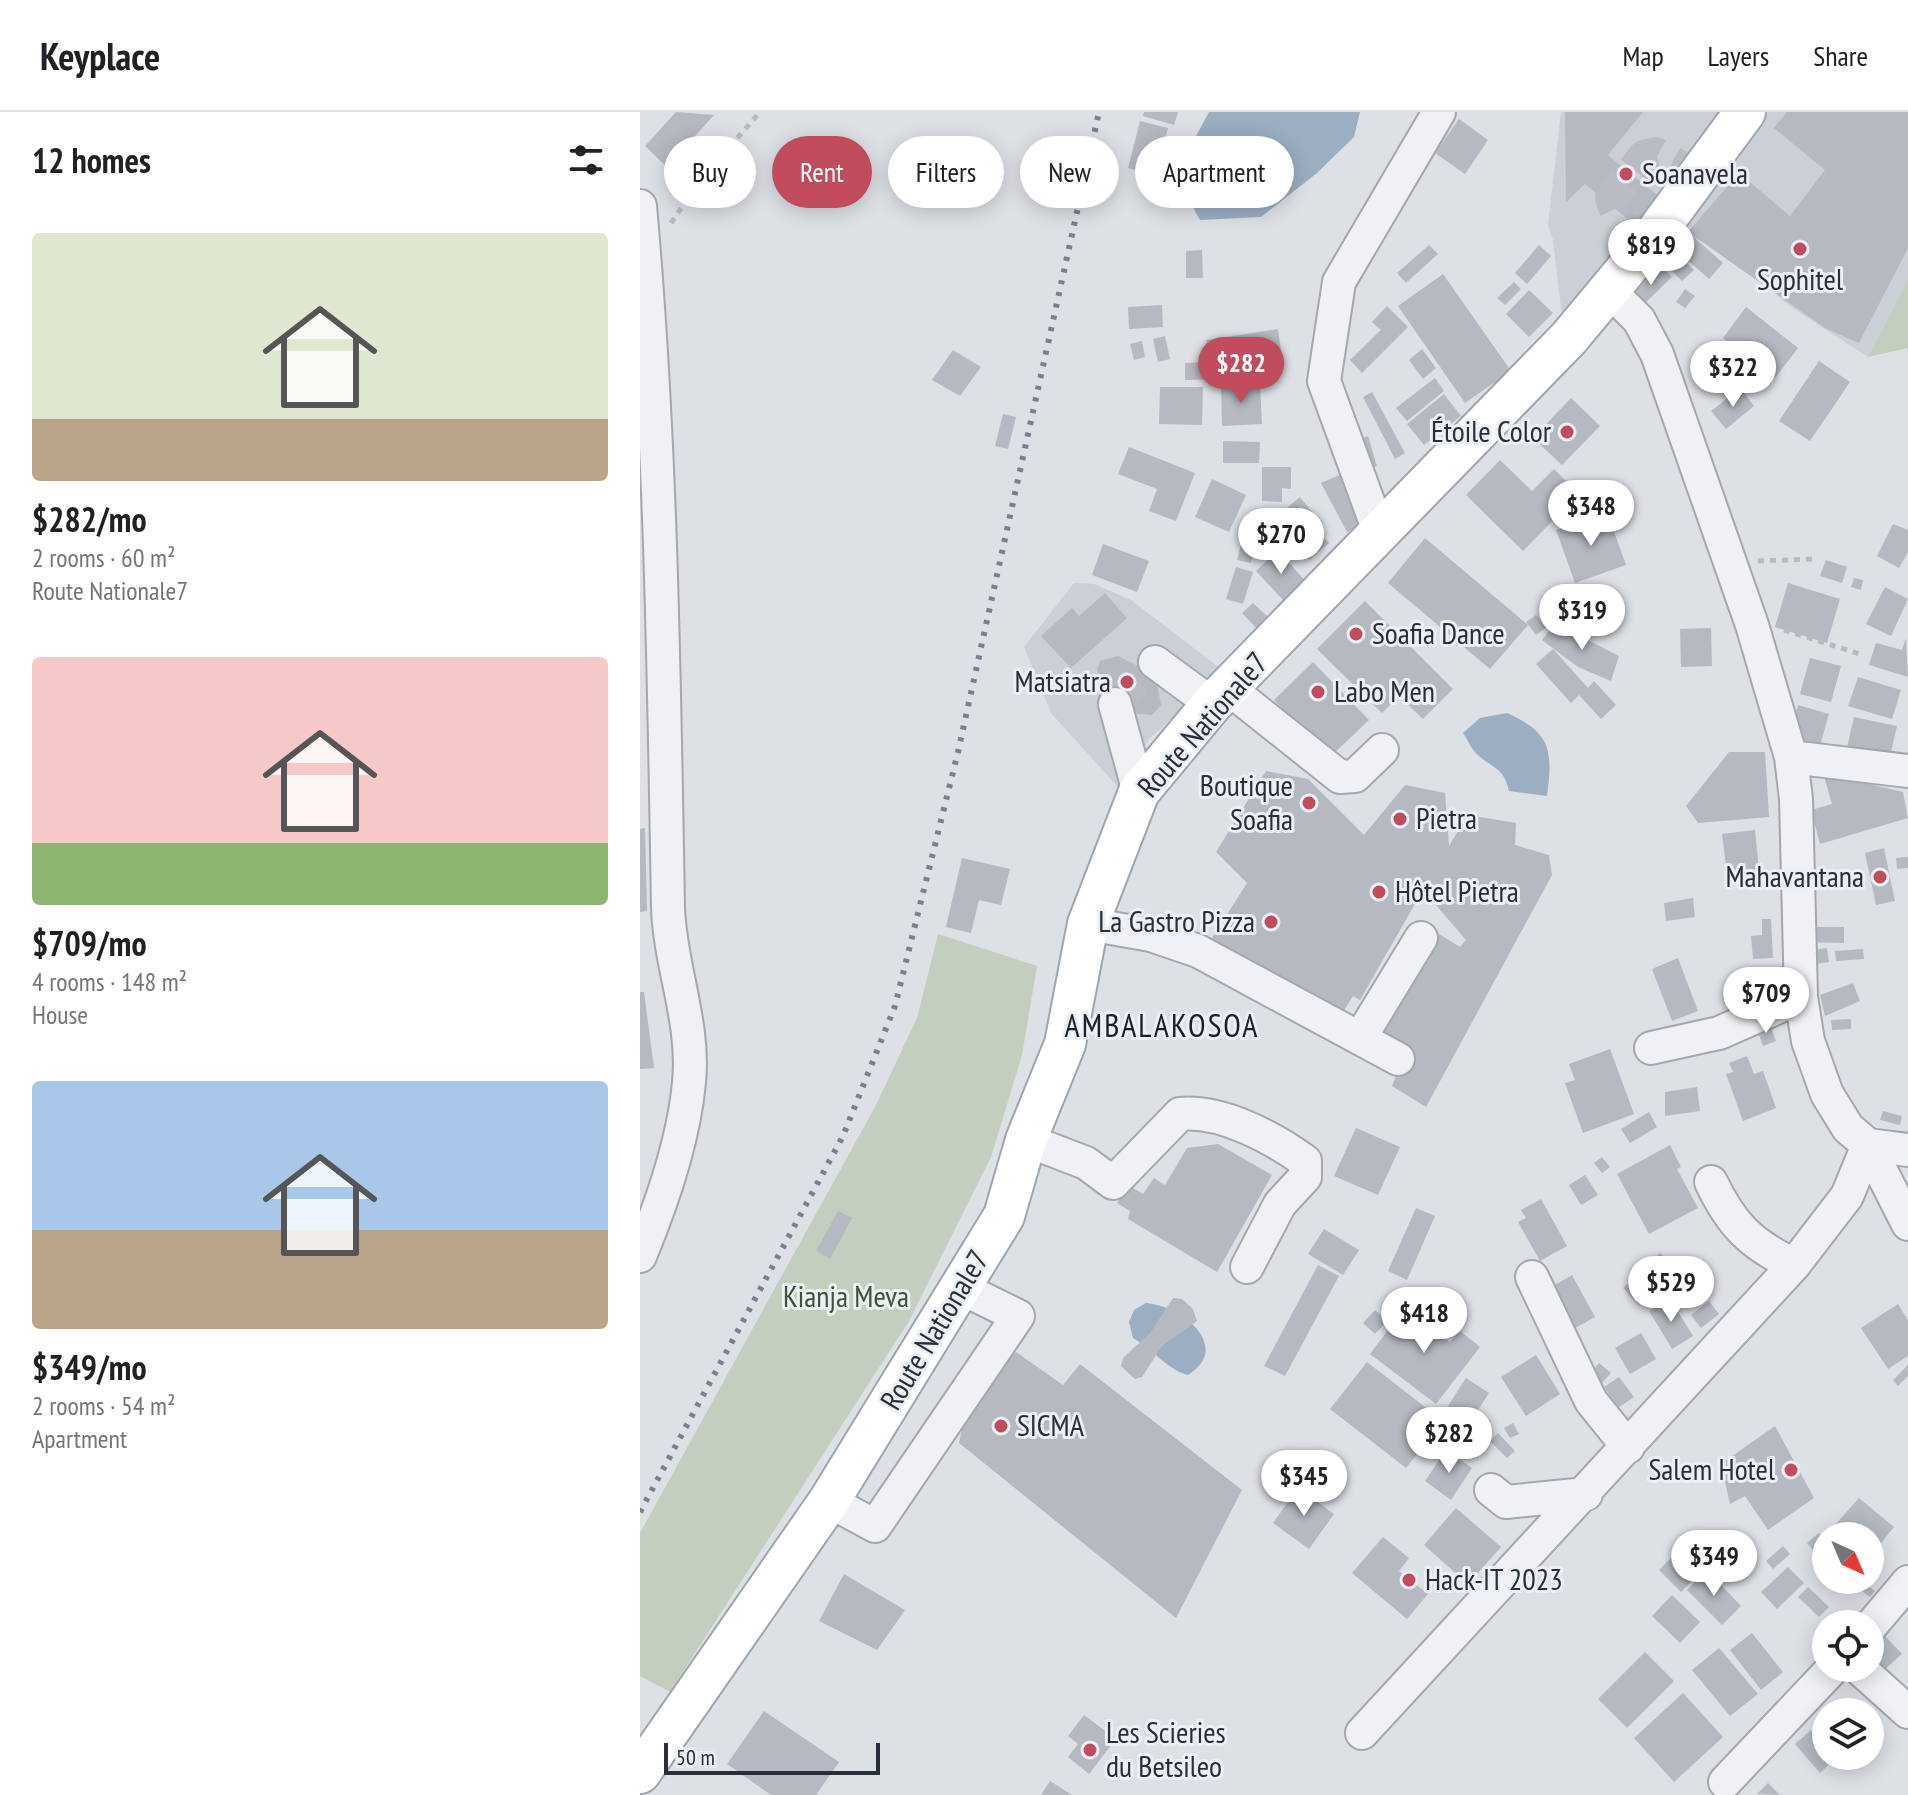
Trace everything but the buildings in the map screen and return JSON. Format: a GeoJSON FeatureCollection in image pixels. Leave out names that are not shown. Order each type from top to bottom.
{"type":"FeatureCollection","features":[{"type":"Feature","properties":{"kind":"main road","name":"Route Nationale7"},"geometry":{"type":"LineString","coordinates":[[640,1773],[829,1501],[1004,1216],[1026,1140],[1065,1044],[1088,924],[1139,792],[1220,696],[1569,338],[1649,242],[1745,112]]}},
{"type":"Feature","properties":{"kind":"street"},"geometry":{"type":"LineString","coordinates":[[1380,534],[1324,381],[1339,282],[1439,112]]}},
{"type":"Feature","properties":{"kind":"street"},"geometry":{"type":"LineString","coordinates":[[640,206],[665,639],[669,915],[689,1038],[689,1083],[674,1151],[640,1256]]}},
{"type":"Feature","properties":{"kind":"street"},"geometry":{"type":"LineString","coordinates":[[1608,289],[1639,320],[1657,354],[1752,625],[1791,757],[1796,799],[1801,997],[1808,1041],[1827,1094],[1848,1128],[1868,1145],[1908,1224]]}},
{"type":"Feature","properties":{"kind":"street"},"geometry":{"type":"LineString","coordinates":[[1155,662],[1220,696],[1340,777],[1355,776],[1382,750]]}},
{"type":"Feature","properties":{"kind":"street"},"geometry":{"type":"LineString","coordinates":[[1115,704],[1139,792]]}},
{"type":"Feature","properties":{"kind":"street"},"geometry":{"type":"LineString","coordinates":[[1791,757],[1908,771]]}},
{"type":"Feature","properties":{"kind":"street"},"geometry":{"type":"LineString","coordinates":[[1088,924],[1151,935],[1198,951],[1398,1059]]}},
{"type":"Feature","properties":{"kind":"street"},"geometry":{"type":"LineString","coordinates":[[1360,1038],[1421,938]]}},
{"type":"Feature","properties":{"kind":"street"},"geometry":{"type":"LineString","coordinates":[[1651,1048],[1719,1033],[1801,997]]}},
{"type":"Feature","properties":{"kind":"street"},"geometry":{"type":"LineString","coordinates":[[1026,1140],[1086,1163],[1113,1183],[1180,1114],[1204,1112],[1287,1148],[1305,1161],[1305,1177],[1280,1204],[1247,1267]]}},
{"type":"Feature","properties":{"kind":"street"},"geometry":{"type":"LineString","coordinates":[[1868,1145],[1908,1150]]}},
{"type":"Feature","properties":{"kind":"street"},"geometry":{"type":"LineString","coordinates":[[1362,1733],[1586,1494],[1794,1265],[1847,1196],[1868,1145]]}},
{"type":"Feature","properties":{"kind":"street"},"geometry":{"type":"LineString","coordinates":[[1711,1182],[1727,1215],[1760,1249],[1794,1265]]}},
{"type":"Feature","properties":{"kind":"street"},"geometry":{"type":"LineString","coordinates":[[1532,1277],[1591,1401],[1628,1447]]}},
{"type":"Feature","properties":{"kind":"street"},"geometry":{"type":"LineString","coordinates":[[829,1501],[875,1526],[1018,1316],[961,1288]]}},
{"type":"Feature","properties":{"kind":"street"},"geometry":{"type":"LineString","coordinates":[[1491,1490],[1506,1502],[1586,1494]]}},
{"type":"Feature","properties":{"kind":"street"},"geometry":{"type":"LineString","coordinates":[[1884,1610],[1908,1582]]}},
{"type":"Feature","properties":{"kind":"street"},"geometry":{"type":"LineString","coordinates":[[1725,1782],[1820,1682]]}},
{"type":"Feature","properties":{"kind":"street"},"geometry":{"type":"LineString","coordinates":[[1875,1682],[1908,1712]]}},
{"type":"Feature","properties":{"kind":"path"},"geometry":{"type":"LineString","coordinates":[[669,227],[699,182],[760,112]]}},
{"type":"Feature","properties":{"kind":"path"},"geometry":{"type":"LineString","coordinates":[[1723,544],[1813,559]]}},
{"type":"Feature","properties":{"kind":"path"},"geometry":{"type":"LineString","coordinates":[[1752,625],[1764,624],[1863,655]]}},
{"type":"Feature","properties":{"kind":"shaded area"},"geometry":{"type":"Polygon","coordinates":[[[1561,112],[1729,112],[1673,190],[1562,316],[1553,240],[1548,225],[1561,112]]]}},
{"type":"Feature","properties":{"kind":"shaded area"},"geometry":{"type":"Polygon","coordinates":[[[1768,112],[1908,112],[1908,279],[1868,357],[1791,307],[1680,219],[1768,112]]]}},
{"type":"Feature","properties":{"kind":"shaded area"},"geometry":{"type":"Polygon","coordinates":[[[1074,583],[1094,584],[1131,600],[1225,672],[1150,738],[1118,787],[1051,713],[1024,647],[1074,583]]]}},
{"type":"Feature","properties":{"kind":"green space"},"geometry":{"type":"Polygon","coordinates":[[[1908,279],[1908,348],[1868,357],[1908,279]]]}},
{"type":"Feature","properties":{"kind":"green space","name":"Kianja Meva"},"geometry":{"type":"Polygon","coordinates":[[[938,934],[1037,966],[1022,1055],[991,1157],[909,1321],[670,1692],[640,1676],[640,1533],[876,1105],[917,1018],[938,934]]]}},
{"type":"Feature","properties":{"kind":"water"},"geometry":{"type":"Polygon","coordinates":[[[1209,112],[1360,112],[1354,137],[1294,191],[1294,136],[1196,136],[1209,112]]]}},
{"type":"Feature","properties":{"kind":"water"},"geometry":{"type":"Polygon","coordinates":[[[1193,208],[1272,208],[1261,217],[1200,220],[1193,208]]]}},
{"type":"Feature","properties":{"kind":"water"},"geometry":{"type":"Polygon","coordinates":[[[1507,713],[1533,728],[1546,745],[1549,755],[1547,796],[1509,791],[1501,773],[1477,754],[1463,733],[1480,718],[1507,713]]]}},
{"type":"Feature","properties":{"kind":"water"},"geometry":{"type":"Polygon","coordinates":[[[1146,1303],[1175,1312],[1198,1330],[1204,1341],[1205,1353],[1200,1364],[1188,1375],[1173,1368],[1133,1338],[1129,1322],[1134,1310],[1146,1303]]]}},
{"type":"Feature","properties":{"kind":"tunnel"},"geometry":{"type":"LineString","coordinates":[[1649,242],[1626,224],[1611,198],[1644,156],[1656,153],[1696,175]]}},
{"type":"Feature","properties":{"kind":"tunnel"},"geometry":{"type":"LineString","coordinates":[[1115,704],[1155,662]]}},
{"type":"Feature","properties":{"kind":"railway"},"geometry":{"type":"LineString","coordinates":[[640,1512],[843,1136],[895,1006],[958,752],[1099,112]]}},
{"type":"Feature","properties":{"kind":"place","name":"Soanavela"},"geometry":{"type":"Point","coordinates":[1626,174]}},
{"type":"Feature","properties":{"kind":"place","name":"Sophitel"},"geometry":{"type":"Point","coordinates":[1800,249]}},
{"type":"Feature","properties":{"kind":"place","name":"Étoile Color"},"geometry":{"type":"Point","coordinates":[1567,432]}},
{"type":"Feature","properties":{"kind":"place","name":"Soafia Dance"},"geometry":{"type":"Point","coordinates":[1356,634]}},
{"type":"Feature","properties":{"kind":"place","name":"Matsiatra"},"geometry":{"type":"Point","coordinates":[1127,682]}},
{"type":"Feature","properties":{"kind":"place","name":"Labo Men"},"geometry":{"type":"Point","coordinates":[1318,692]}},
{"type":"Feature","properties":{"kind":"place","name":"Boutique Soafia"},"geometry":{"type":"Point","coordinates":[1309,803]}},
{"type":"Feature","properties":{"kind":"place","name":"Pietra"},"geometry":{"type":"Point","coordinates":[1400,819]}},
{"type":"Feature","properties":{"kind":"place","name":"Mahavantana"},"geometry":{"type":"Point","coordinates":[1880,877]}},
{"type":"Feature","properties":{"kind":"place","name":"Hôtel Pietra"},"geometry":{"type":"Point","coordinates":[1379,892]}},
{"type":"Feature","properties":{"kind":"place","name":"La Gastro Pizza"},"geometry":{"type":"Point","coordinates":[1271,922]}},
{"type":"Feature","properties":{"kind":"place","name":"SICMA"},"geometry":{"type":"Point","coordinates":[1001,1426]}},
{"type":"Feature","properties":{"kind":"place","name":"Salem Hotel"},"geometry":{"type":"Point","coordinates":[1791,1470]}},
{"type":"Feature","properties":{"kind":"place","name":"Hack-IT 2023"},"geometry":{"type":"Point","coordinates":[1409,1580]}},
{"type":"Feature","properties":{"kind":"place","name":"Les Scieries du Betsileo"},"geometry":{"type":"Point","coordinates":[1090,1750]}},
{"type":"Feature","properties":{"kind":"district","name":"AMBALAKOSOA"},"geometry":{"type":"Point","coordinates":[1162,1026]}}]}
